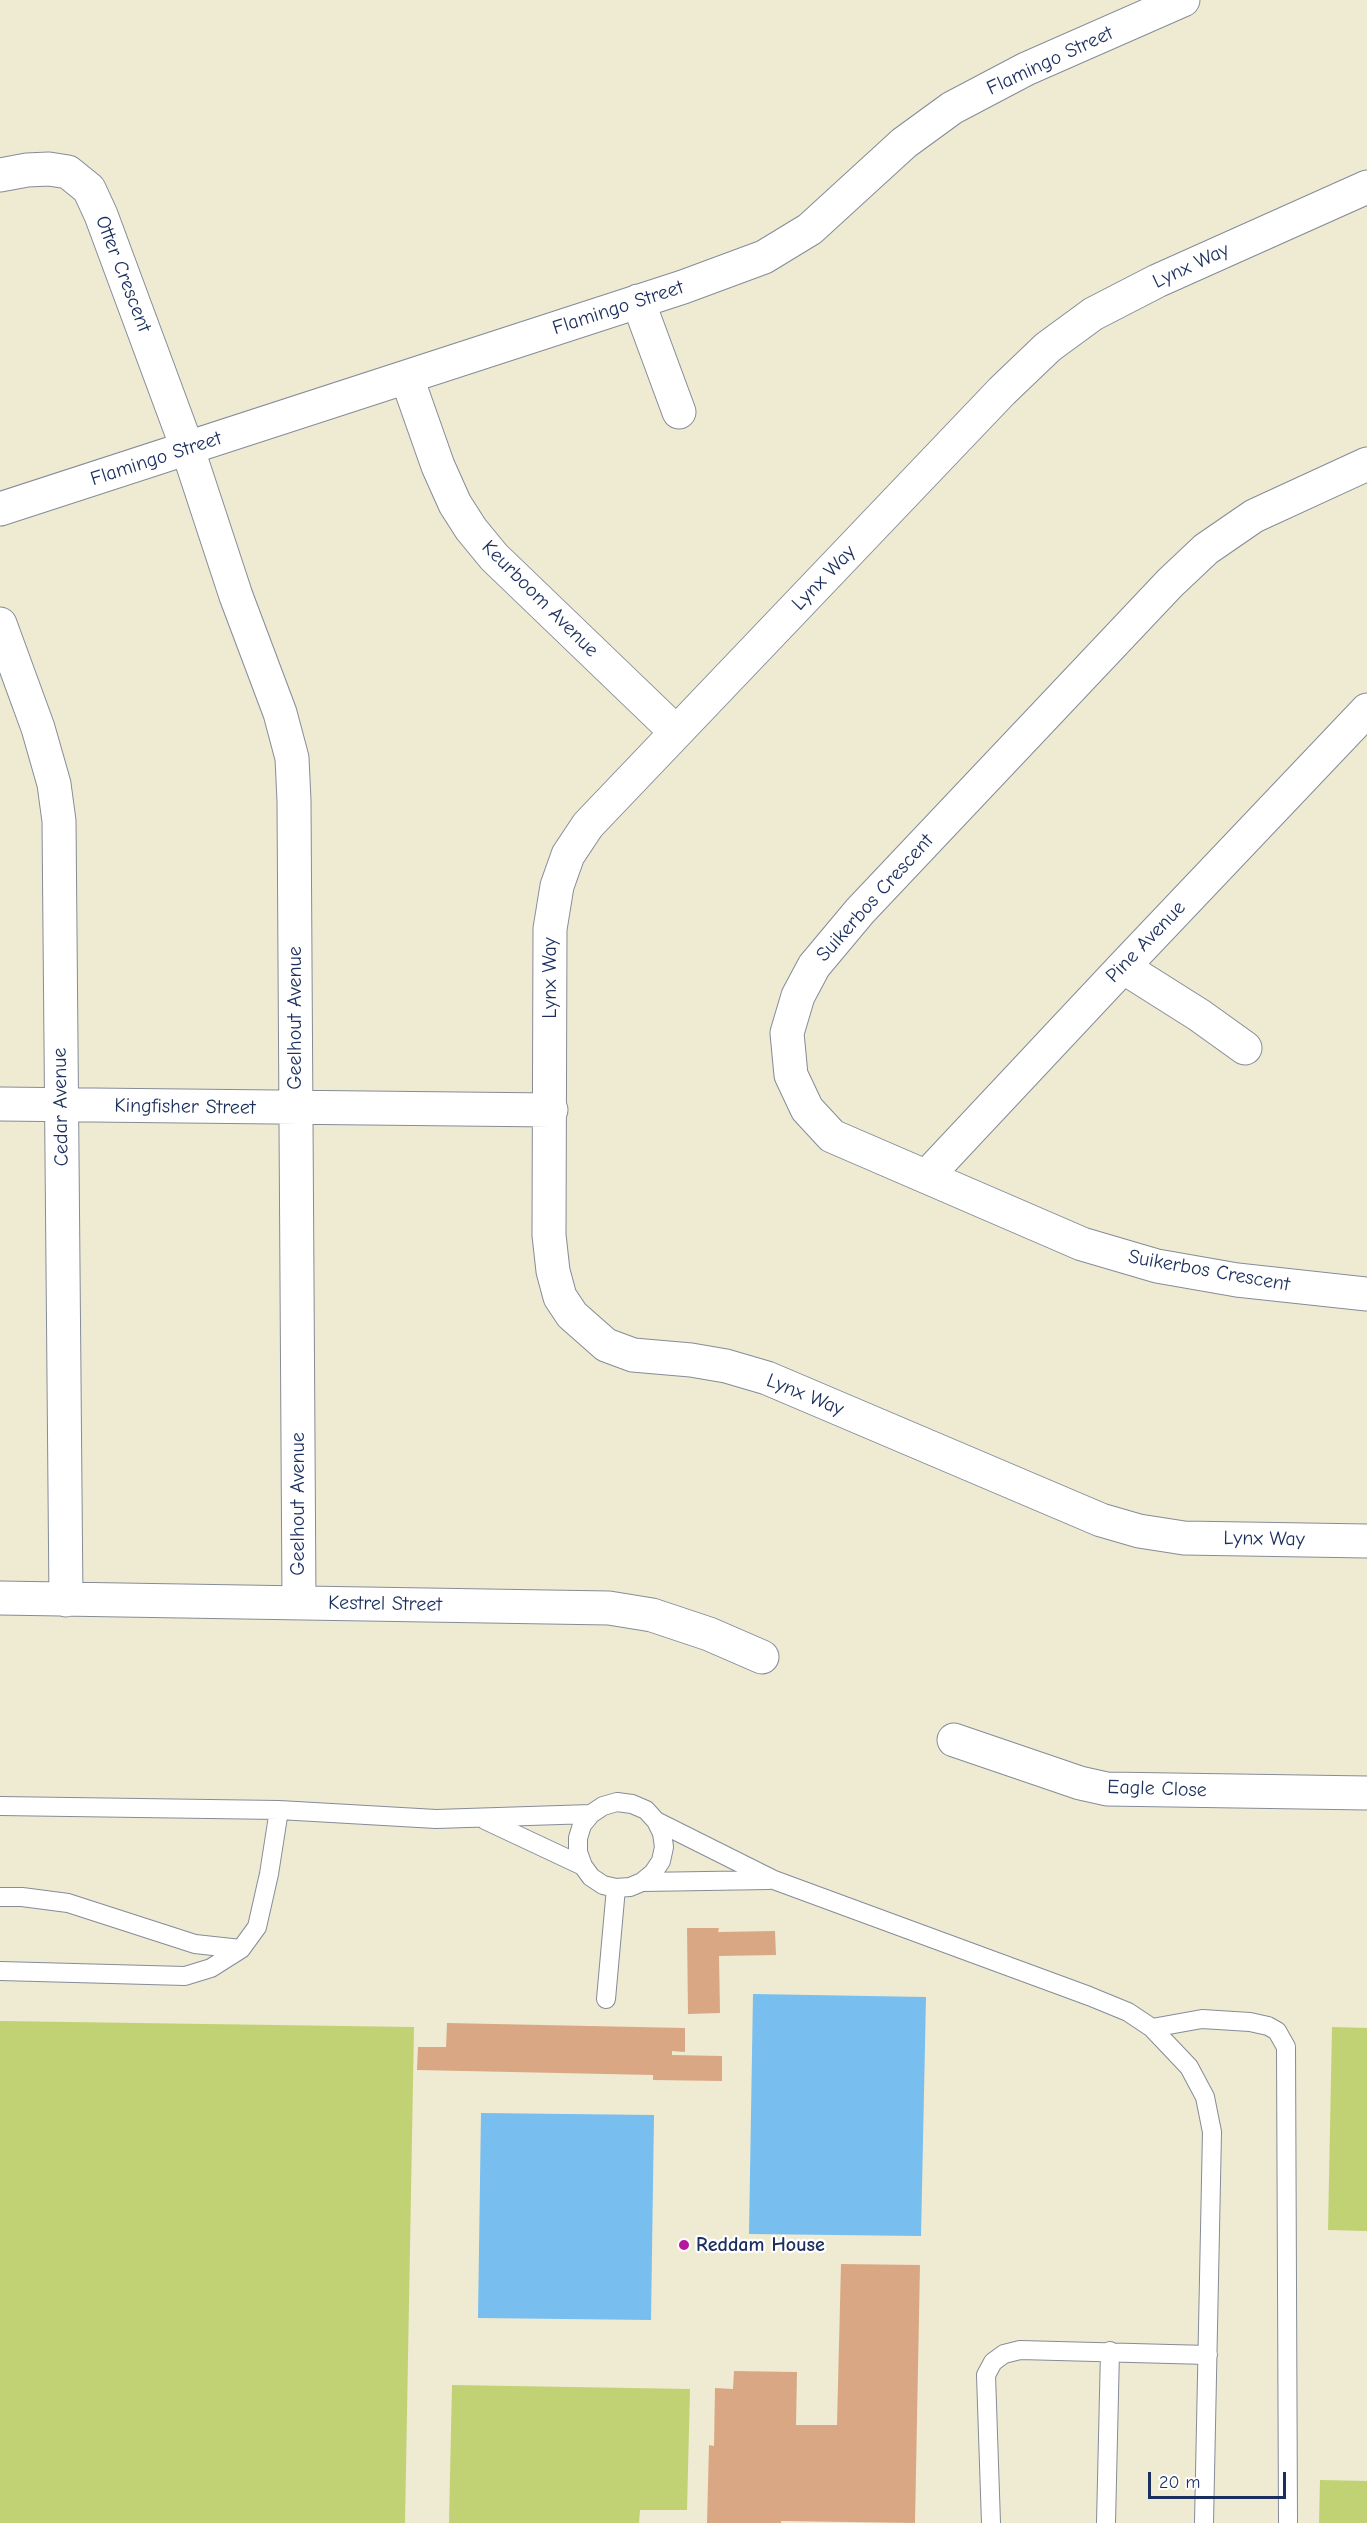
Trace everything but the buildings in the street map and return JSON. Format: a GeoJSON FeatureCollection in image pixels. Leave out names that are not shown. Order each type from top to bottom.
{"type":"FeatureCollection","features":[{"type":"Feature","properties":{"kind":"street","name":"Flamingo Street"},"geometry":{"type":"LineString","coordinates":[[0,510],[407,378],[764,257],[810,229],[904,143],[952,108],[1026,69],[1183,0]]}},
{"type":"Feature","properties":{"kind":"street","name":"Otter Crescent"},"geometry":{"type":"LineString","coordinates":[[0,175],[49,169],[68,172],[88,189],[101,214],[188,450]]}},
{"type":"Feature","properties":{"kind":"street","name":"Lynx Way"},"geometry":{"type":"LineString","coordinates":[[1367,187],[1157,281],[1093,314],[1048,347],[1002,391],[588,825],[568,855],[557,886],[550,929],[549,1235],[553,1271],[560,1297],[572,1315],[606,1345],[633,1355],[692,1360],[726,1366],[766,1378],[1101,1520],[1139,1531],[1184,1538],[1367,1541]]}},
{"type":"Feature","properties":{"kind":"street"},"geometry":{"type":"LineString","coordinates":[[638,301],[679,412]]}},
{"type":"Feature","properties":{"kind":"street","name":"Keurboom Avenue"},"geometry":{"type":"LineString","coordinates":[[407,378],[438,466],[455,504],[471,529],[494,557],[676,732]]}},
{"type":"Feature","properties":{"kind":"street","name":"Geelhout Avenue"},"geometry":{"type":"LineString","coordinates":[[188,450],[236,596],[280,713],[291,758],[294,813],[299,1602]]}},
{"type":"Feature","properties":{"kind":"street","name":"Suikerbos Crescent"},"geometry":{"type":"LineString","coordinates":[[1367,464],[1254,516],[1206,549],[1170,583],[860,911],[814,966],[798,996],[787,1034],[790,1075],[807,1109],[832,1136],[1082,1244],[1157,1266],[1237,1280],[1367,1294]]}},
{"type":"Feature","properties":{"kind":"street","name":"Cedar Avenue"},"geometry":{"type":"LineString","coordinates":[[0,624],[38,728],[54,784],[59,821],[65,1271],[66,1600]]}},
{"type":"Feature","properties":{"kind":"street","name":"Pine Avenue"},"geometry":{"type":"LineString","coordinates":[[927,1176],[1367,710]]}},
{"type":"Feature","properties":{"kind":"street"},"geometry":{"type":"LineString","coordinates":[[1123,967],[1199,1015],[1245,1048]]}},
{"type":"Feature","properties":{"kind":"street","name":"Kingfisher Street"},"geometry":{"type":"LineString","coordinates":[[0,1104],[550,1110]]}},
{"type":"Feature","properties":{"kind":"street","name":"Kestrel Street"},"geometry":{"type":"LineString","coordinates":[[0,1598],[609,1608],[652,1615],[709,1634],[762,1657]]}},
{"type":"Feature","properties":{"kind":"street","name":"Eagle Close"},"geometry":{"type":"LineString","coordinates":[[954,1740],[1080,1783],[1107,1789],[1367,1794]]}},
{"type":"Feature","properties":{"kind":"lane"},"geometry":{"type":"LineString","coordinates":[[617,1802],[632,1804],[646,1810],[656,1821],[662,1833],[664,1847],[653,1873],[642,1882],[630,1887],[616,1888],[603,1885],[591,1876],[583,1866],[578,1852],[578,1838],[582,1825],[591,1814],[603,1806],[617,1802]]}},
{"type":"Feature","properties":{"kind":"lane"},"geometry":{"type":"LineString","coordinates":[[0,1806],[279,1810],[436,1819],[591,1814]]}},
{"type":"Feature","properties":{"kind":"lane"},"geometry":{"type":"LineString","coordinates":[[0,1971],[185,1976],[211,1968],[241,1949],[250,1938],[259,1920],[279,1810]]}},
{"type":"Feature","properties":{"kind":"lane"},"geometry":{"type":"LineString","coordinates":[[483,1819],[583,1866]]}},
{"type":"Feature","properties":{"kind":"lane"},"geometry":{"type":"LineString","coordinates":[[656,1821],[774,1880],[1128,2012],[1152,2028],[1189,2067],[1205,2097],[1212,2132],[1204,2523]]}},
{"type":"Feature","properties":{"kind":"lane"},"geometry":{"type":"LineString","coordinates":[[642,1882],[774,1880]]}},
{"type":"Feature","properties":{"kind":"lane"},"geometry":{"type":"LineString","coordinates":[[606,1999],[616,1888]]}},
{"type":"Feature","properties":{"kind":"lane"},"geometry":{"type":"LineString","coordinates":[[0,1896],[68,1903],[195,1944],[241,1949]]}},
{"type":"Feature","properties":{"kind":"lane"},"geometry":{"type":"LineString","coordinates":[[1152,2028],[1202,2019],[1250,2022],[1268,2026],[1277,2031],[1286,2047],[1288,2523]]}},
{"type":"Feature","properties":{"kind":"lane"},"geometry":{"type":"LineString","coordinates":[[991,2523],[986,2375],[993,2362],[1004,2354],[1020,2350],[1208,2355]]}},
{"type":"Feature","properties":{"kind":"lane"},"geometry":{"type":"LineString","coordinates":[[1106,2523],[1110,2351]]}},
{"type":"Feature","properties":{"kind":"green space"},"geometry":{"type":"Polygon","coordinates":[[[0,2021],[414,2027],[405,2523],[0,2523],[0,2021]]]}},
{"type":"Feature","properties":{"kind":"green space"},"geometry":{"type":"Polygon","coordinates":[[[1332,2027],[1367,2028],[1367,2231],[1328,2230],[1332,2027]]]}},
{"type":"Feature","properties":{"kind":"green space"},"geometry":{"type":"Polygon","coordinates":[[[452,2385],[690,2389],[687,2510],[640,2510],[639,2523],[449,2523],[452,2385]]]}},
{"type":"Feature","properties":{"kind":"green space"},"geometry":{"type":"Polygon","coordinates":[[[1320,2480],[1367,2481],[1367,2523],[1319,2523],[1320,2480]]]}},
{"type":"Feature","properties":{"kind":"water"},"geometry":{"type":"Polygon","coordinates":[[[753,1994],[926,1997],[921,2236],[749,2234],[753,1994]]]}},
{"type":"Feature","properties":{"kind":"water"},"geometry":{"type":"Polygon","coordinates":[[[481,2113],[654,2115],[651,2320],[478,2318],[481,2113]]]}},
{"type":"Feature","properties":{"kind":"place","name":"Reddam House"},"geometry":{"type":"Point","coordinates":[684,2245]}}]}
